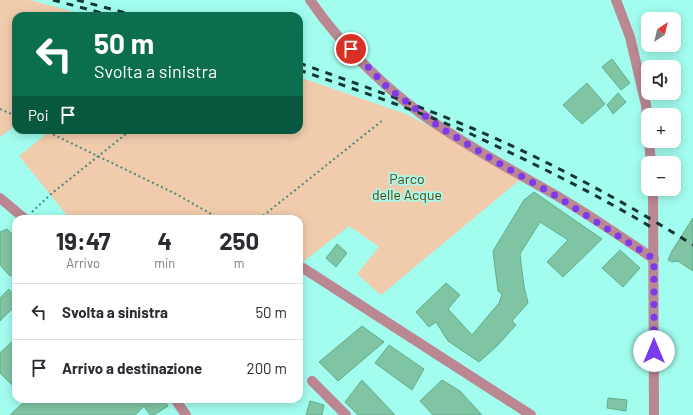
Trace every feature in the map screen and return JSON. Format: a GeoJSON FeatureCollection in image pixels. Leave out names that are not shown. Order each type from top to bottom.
{"type":"FeatureCollection","features":[{"type":"Feature","properties":{"kind":"street"},"geometry":{"type":"LineString","coordinates":[[310,0],[320,15],[387,87],[441,128],[553,194],[654,259]]}},
{"type":"Feature","properties":{"kind":"street"},"geometry":{"type":"LineString","coordinates":[[616,0],[630,37],[646,108]]}},
{"type":"Feature","properties":{"kind":"street"},"geometry":{"type":"LineString","coordinates":[[653,196],[654,415]]}},
{"type":"Feature","properties":{"kind":"street"},"geometry":{"type":"LineString","coordinates":[[0,198],[24,215]]}},
{"type":"Feature","properties":{"kind":"street"},"geometry":{"type":"LineString","coordinates":[[303,268],[531,415]]}},
{"type":"Feature","properties":{"kind":"street"},"geometry":{"type":"LineString","coordinates":[[312,381],[346,415]]}},
{"type":"Feature","properties":{"kind":"street"},"geometry":{"type":"LineString","coordinates":[[178,403],[186,415]]}},
{"type":"Feature","properties":{"kind":"path"},"geometry":{"type":"LineString","coordinates":[[0,109],[12,114]]}},
{"type":"Feature","properties":{"kind":"path"},"geometry":{"type":"LineString","coordinates":[[264,215],[383,120]]}},
{"type":"Feature","properties":{"kind":"path"},"geometry":{"type":"LineString","coordinates":[[52,134],[176,194],[213,215]]}},
{"type":"Feature","properties":{"kind":"path"},"geometry":{"type":"LineString","coordinates":[[29,215],[51,194],[126,134]]}},
{"type":"Feature","properties":{"kind":"green space"},"geometry":{"type":"Polygon","coordinates":[[[0,0],[30,0],[74,12],[12,12],[12,128],[0,137],[0,0]]]}},
{"type":"Feature","properties":{"kind":"green space","name":"Parco delle Acque"},"geometry":{"type":"Polygon","coordinates":[[[303,78],[406,114],[443,133],[521,179],[381,295],[357,274],[379,247],[349,226],[303,262],[303,215],[67,215],[19,156],[46,134],[303,134],[303,78]]]}},
{"type":"Feature","properties":{"kind":"building"},"geometry":{"type":"Polygon","coordinates":[[[612,59],[630,83],[621,90],[602,67],[612,59]]]}},
{"type":"Feature","properties":{"kind":"building"},"geometry":{"type":"Polygon","coordinates":[[[587,83],[605,104],[582,124],[563,105],[587,83]]]}},
{"type":"Feature","properties":{"kind":"building"},"geometry":{"type":"Polygon","coordinates":[[[618,93],[626,102],[613,114],[607,105],[618,93]]]}},
{"type":"Feature","properties":{"kind":"building"},"geometry":{"type":"Polygon","coordinates":[[[534,192],[602,239],[563,277],[547,262],[568,240],[540,222],[520,254],[524,286],[528,303],[512,321],[516,325],[497,346],[479,362],[448,341],[436,322],[429,327],[416,312],[446,283],[460,295],[448,309],[472,335],[499,303],[502,294],[498,291],[493,251],[524,200],[534,192]]]}},
{"type":"Feature","properties":{"kind":"building"},"geometry":{"type":"Polygon","coordinates":[[[693,218],[693,271],[678,261],[672,262],[668,260],[693,218]]]}},
{"type":"Feature","properties":{"kind":"building"},"geometry":{"type":"Polygon","coordinates":[[[7,229],[12,234],[12,275],[10,276],[0,265],[0,232],[7,229]]]}},
{"type":"Feature","properties":{"kind":"building"},"geometry":{"type":"Polygon","coordinates":[[[337,244],[347,253],[336,267],[326,258],[337,244]]]}},
{"type":"Feature","properties":{"kind":"building"},"geometry":{"type":"Polygon","coordinates":[[[620,250],[640,268],[623,287],[602,268],[620,250]]]}},
{"type":"Feature","properties":{"kind":"building"},"geometry":{"type":"Polygon","coordinates":[[[9,289],[12,294],[12,309],[0,321],[0,298],[9,289]]]}},
{"type":"Feature","properties":{"kind":"building"},"geometry":{"type":"Polygon","coordinates":[[[362,326],[384,342],[338,381],[319,362],[362,326]]]}},
{"type":"Feature","properties":{"kind":"building"},"geometry":{"type":"Polygon","coordinates":[[[12,342],[12,385],[0,373],[0,353],[12,342]]]}},
{"type":"Feature","properties":{"kind":"building"},"geometry":{"type":"Polygon","coordinates":[[[389,345],[424,369],[412,390],[375,363],[389,345]]]}},
{"type":"Feature","properties":{"kind":"building"},"geometry":{"type":"Polygon","coordinates":[[[362,380],[395,415],[358,415],[345,402],[362,380]]]}},
{"type":"Feature","properties":{"kind":"building"},"geometry":{"type":"Polygon","coordinates":[[[442,380],[460,391],[482,415],[433,415],[420,401],[442,380]]]}},
{"type":"Feature","properties":{"kind":"building"},"geometry":{"type":"Polygon","coordinates":[[[608,398],[627,400],[626,411],[607,408],[608,398]]]}},
{"type":"Feature","properties":{"kind":"building"},"geometry":{"type":"Polygon","coordinates":[[[310,401],[324,405],[322,415],[306,415],[310,401]]]}},
{"type":"Feature","properties":{"kind":"building"},"geometry":{"type":"Polygon","coordinates":[[[23,403],[166,403],[168,406],[154,415],[150,415],[144,406],[135,415],[10,415],[23,403]]]}},
{"type":"Feature","properties":{"kind":"railway"},"geometry":{"type":"LineString","coordinates":[[53,0],[98,12]]}},
{"type":"Feature","properties":{"kind":"railway"},"geometry":{"type":"LineString","coordinates":[[77,0],[122,12]]}},
{"type":"Feature","properties":{"kind":"railway"},"geometry":{"type":"LineString","coordinates":[[303,64],[409,103],[502,141],[586,183],[641,213],[693,245]]}},
{"type":"Feature","properties":{"kind":"railway"},"geometry":{"type":"LineString","coordinates":[[303,71],[408,109],[473,135],[608,202],[651,227]]}},
{"type":"Feature","properties":{"kind":"route"},"geometry":{"type":"LineString","coordinates":[[351,49],[387,87],[441,128],[553,194],[654,259],[654,351]]}}]}
